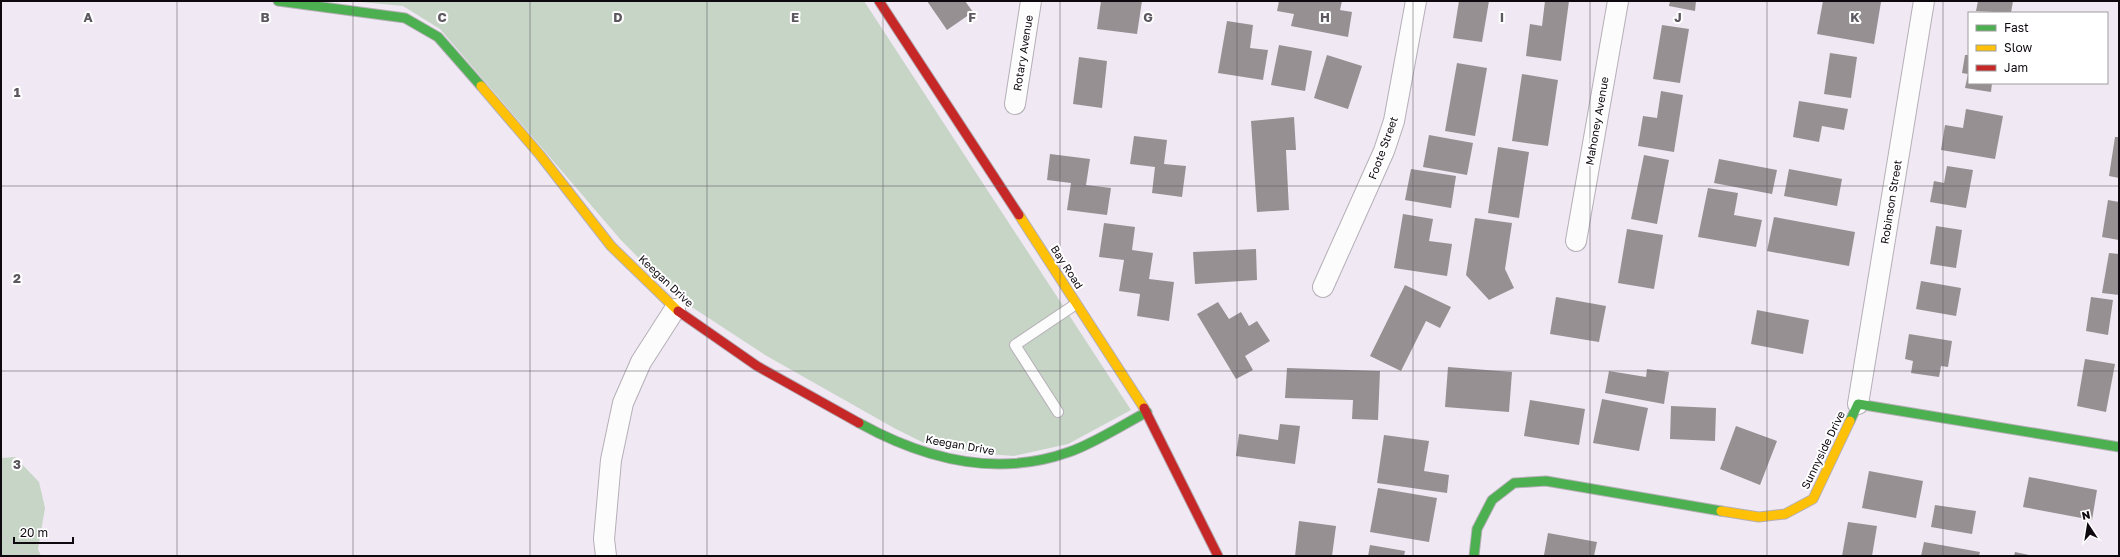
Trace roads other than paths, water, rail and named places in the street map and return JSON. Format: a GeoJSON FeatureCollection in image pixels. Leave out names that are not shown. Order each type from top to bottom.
{"type":"FeatureCollection","features":[{"type":"Feature","properties":{"kind":"street","name":"Keegan Drive"},"geometry":{"type":"LineString","coordinates":[[278,1],[405,18],[438,37],[540,155],[611,246],[675,309],[757,366],[887,438],[928,454],[973,462],[1005,465],[1035,462],[1070,452],[1147,412]]}},
{"type":"Feature","properties":{"kind":"street","name":"Bay Road"},"geometry":{"type":"LineString","coordinates":[[879,1],[1147,412],[1218,556]]}},
{"type":"Feature","properties":{"kind":"street","name":"Rotary Avenue"},"geometry":{"type":"LineString","coordinates":[[1015,104],[1031,1]]}},
{"type":"Feature","properties":{"kind":"street","name":"Foote Street"},"geometry":{"type":"LineString","coordinates":[[1323,287],[1384,151],[1394,121],[1416,1]]}},
{"type":"Feature","properties":{"kind":"street","name":"Mahoney Avenue"},"geometry":{"type":"LineString","coordinates":[[1576,241],[1618,1]]}},
{"type":"Feature","properties":{"kind":"street","name":"Robinson Street"},"geometry":{"type":"LineString","coordinates":[[1858,404],[1924,1]]}},
{"type":"Feature","properties":{"kind":"street"},"geometry":{"type":"LineString","coordinates":[[606,556],[604,539],[611,460],[623,403],[641,362],[675,309]]}},
{"type":"Feature","properties":{"kind":"street","name":"Sunnyside Drive"},"geometry":{"type":"LineString","coordinates":[[1474,556],[1477,529],[1492,500],[1514,483],[1546,481],[1759,517],[1785,514],[1813,499],[1858,404],[2119,447]]}},
{"type":"Feature","properties":{"kind":"lane"},"geometry":{"type":"LineString","coordinates":[[1058,412],[1015,345],[1076,304]]}}]}
